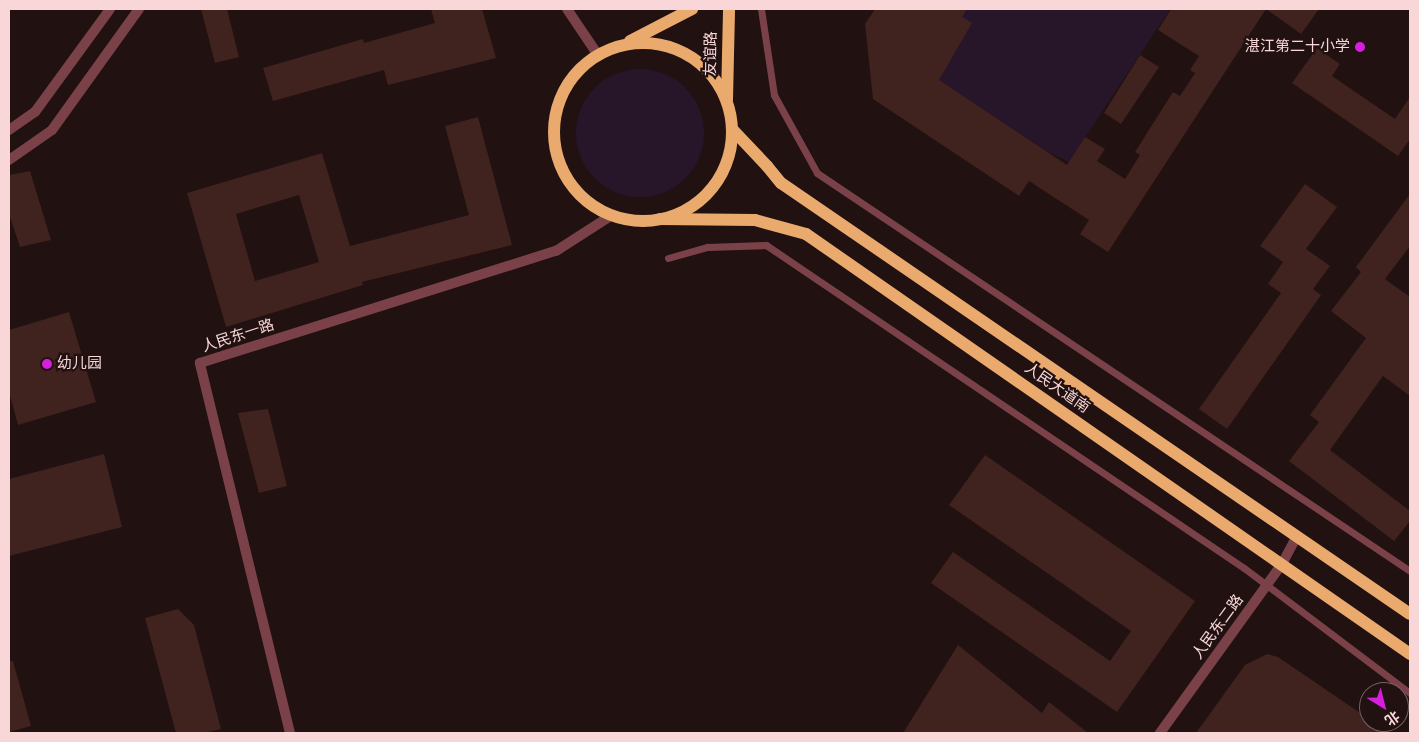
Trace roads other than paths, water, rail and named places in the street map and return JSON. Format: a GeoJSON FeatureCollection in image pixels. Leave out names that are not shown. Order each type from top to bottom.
{"type":"FeatureCollection","features":[{"type":"Feature","properties":{"kind":"main road"},"geometry":{"type":"LineString","coordinates":[[619,46],[645,43],[671,47],[694,59],[713,76],[727,99],[732,130],[729,155],[720,178],[704,197],[683,211],[660,219],[636,221],[612,216],[587,201],[568,180],[556,154],[554,126],[561,98],[576,73],[598,55],[692,9]]}},
{"type":"Feature","properties":{"kind":"main road","name":"友谊路"},"geometry":{"type":"LineString","coordinates":[[727,99],[729,9]]}},
{"type":"Feature","properties":{"kind":"main road","name":"人民大道南"},"geometry":{"type":"LineString","coordinates":[[732,130],[781,183],[1410,614]]}},
{"type":"Feature","properties":{"kind":"main road","name":"人民大道南"},"geometry":{"type":"LineString","coordinates":[[660,219],[755,220],[806,234],[1410,654]]}},
{"type":"Feature","properties":{"kind":"street"},"geometry":{"type":"LineString","coordinates":[[9,130],[35,112],[110,9]]}},
{"type":"Feature","properties":{"kind":"street"},"geometry":{"type":"LineString","coordinates":[[9,160],[52,130],[139,9]]}},
{"type":"Feature","properties":{"kind":"street"},"geometry":{"type":"LineString","coordinates":[[568,9],[598,55]]}},
{"type":"Feature","properties":{"kind":"street","name":"人民东一路"},"geometry":{"type":"LineString","coordinates":[[290,733],[200,363],[556,251],[612,216]]}},
{"type":"Feature","properties":{"kind":"street","name":"人民东二路"},"geometry":{"type":"LineString","coordinates":[[1160,733],[1282,564],[1297,536]]}},
{"type":"Feature","properties":{"kind":"lane"},"geometry":{"type":"LineString","coordinates":[[760,9],[774,95],[816,173],[1410,571]]}},
{"type":"Feature","properties":{"kind":"lane"},"geometry":{"type":"LineString","coordinates":[[668,258],[707,247],[766,245],[1244,568],[1410,693]]}},
{"type":"Feature","properties":{"kind":"place","name":"湛江第二十小学"},"geometry":{"type":"Point","coordinates":[1360,47]}},
{"type":"Feature","properties":{"kind":"place","name":"幼儿园"},"geometry":{"type":"Point","coordinates":[47,364]}}]}
